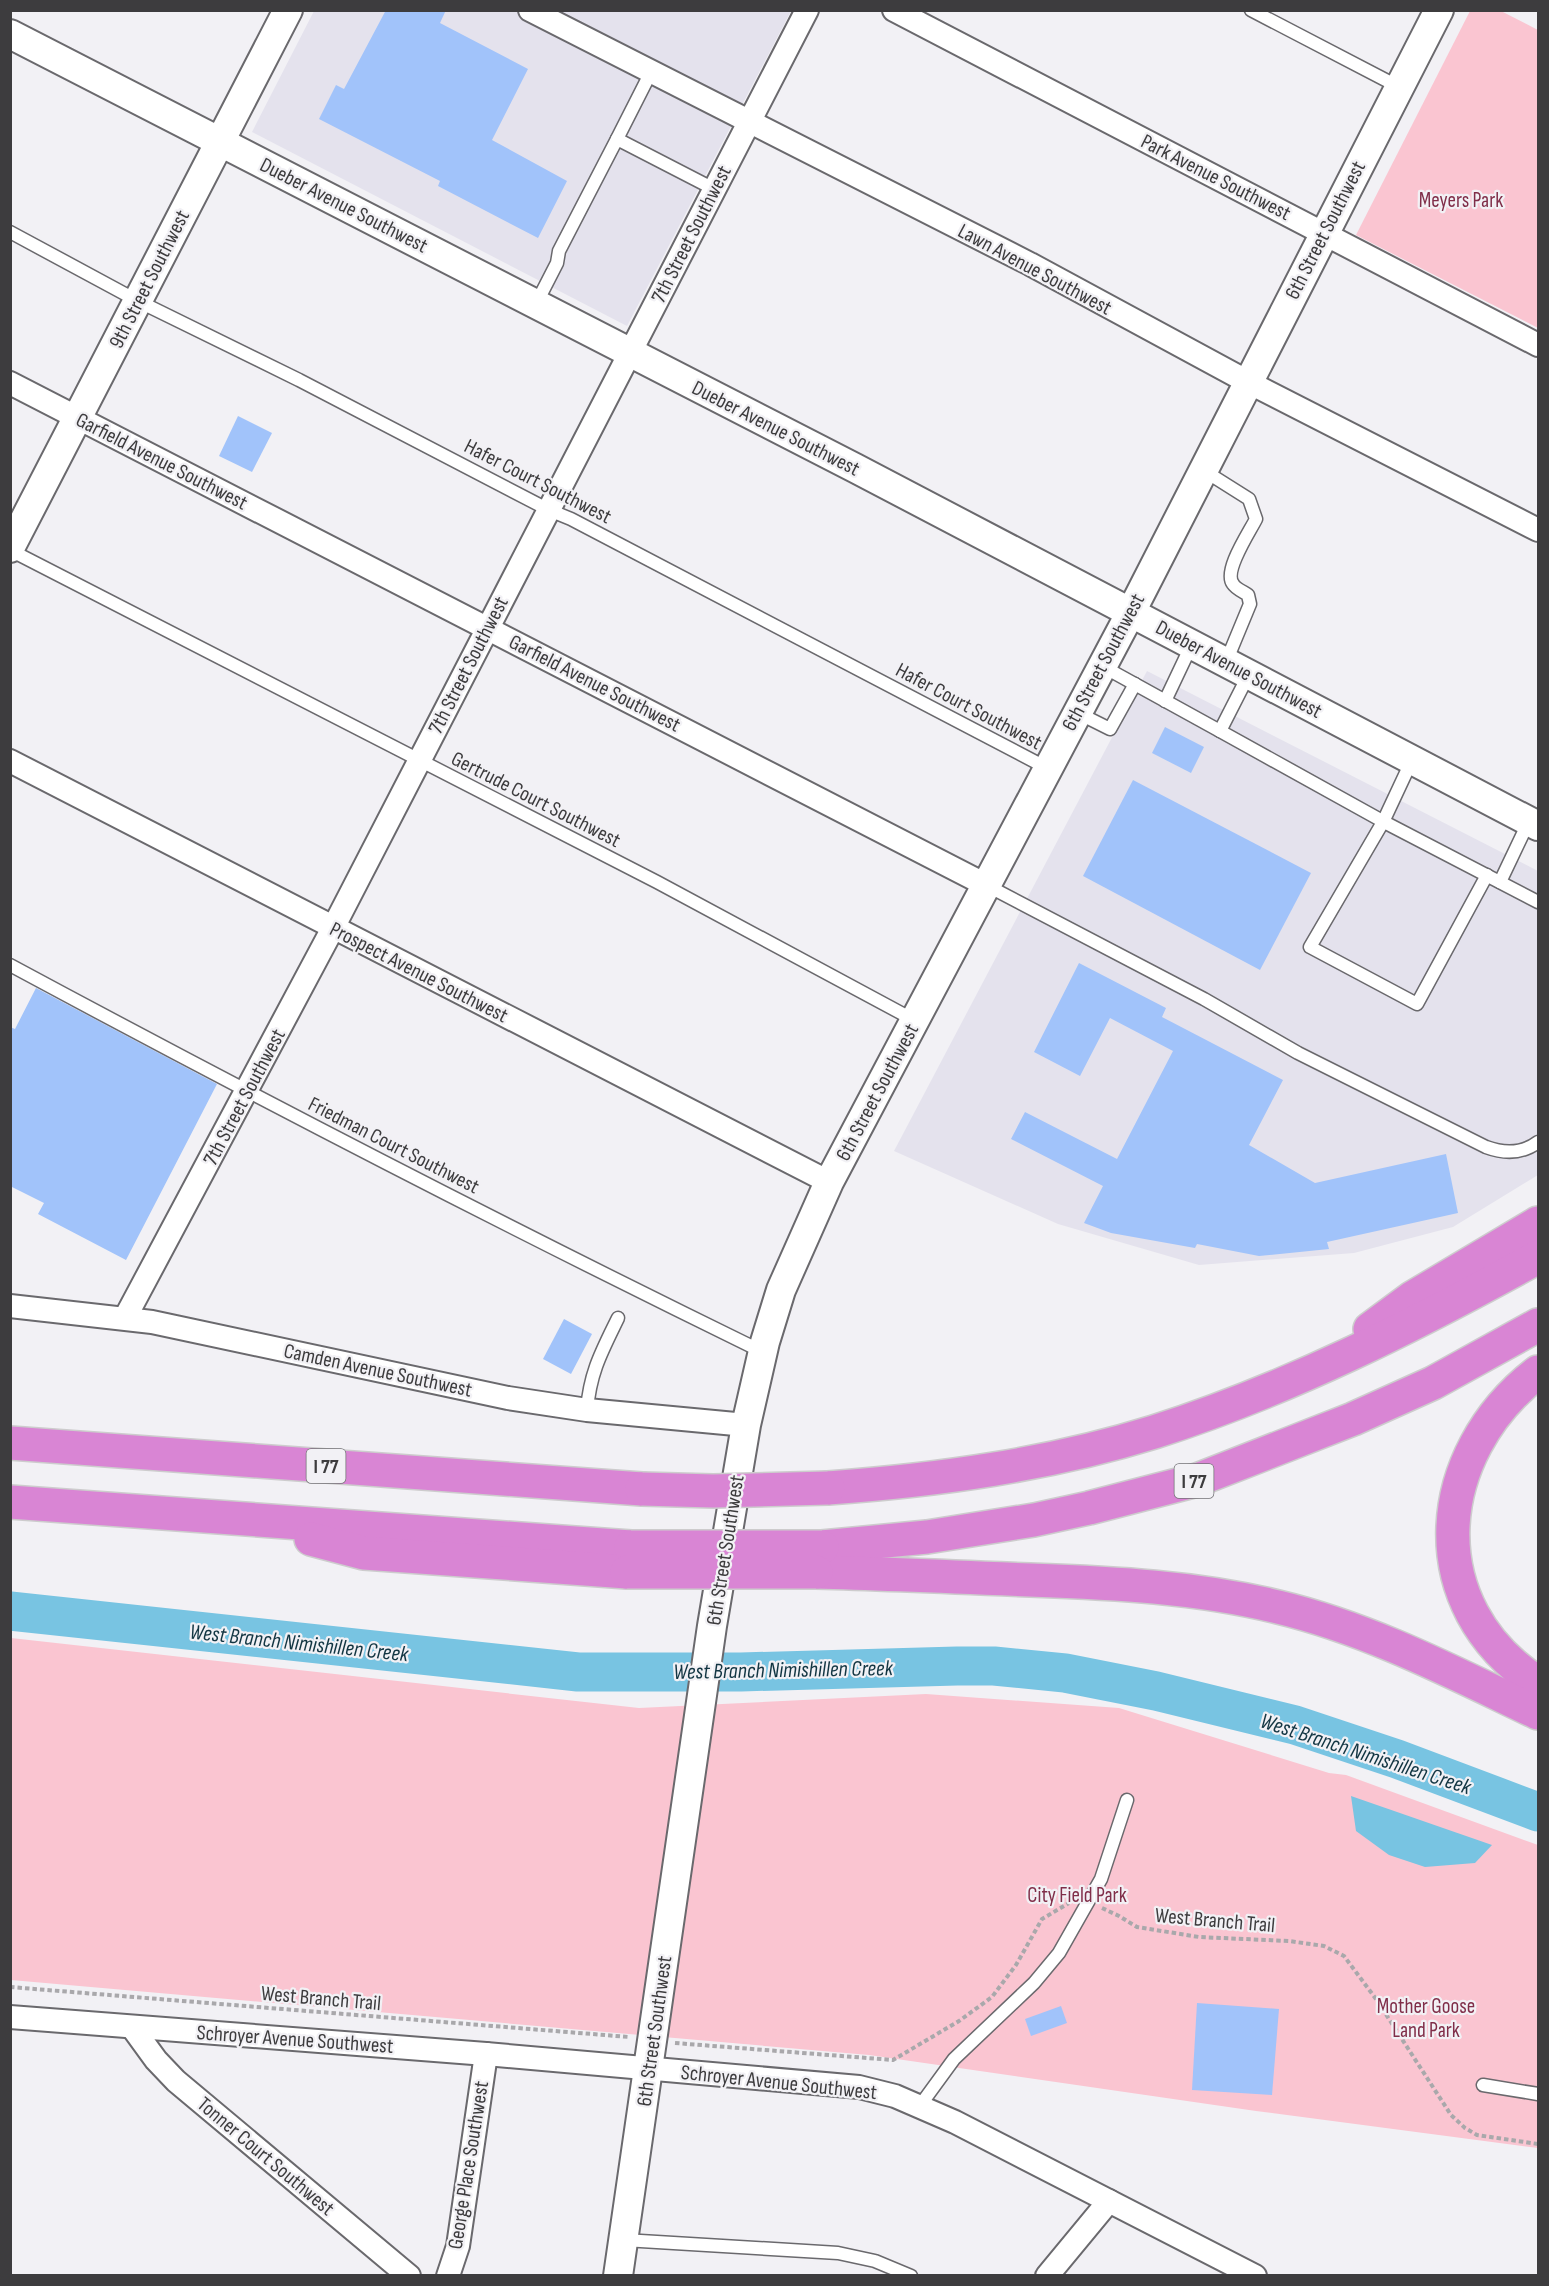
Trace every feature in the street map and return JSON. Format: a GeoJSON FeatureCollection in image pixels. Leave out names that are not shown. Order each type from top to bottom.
{"type":"FeatureCollection","features":[{"type":"Feature","properties":{"kind":"highway"},"geometry":{"type":"LineString","coordinates":[[1316,1370],[1412,1298],[1539,1223]]}},
{"type":"Feature","properties":{"kind":"highway","name":"I 77"},"geometry":{"type":"LineString","coordinates":[[10,1443],[642,1490],[828,1488],[908,1482],[975,1473],[1083,1451],[1153,1432],[1213,1412],[1316,1370],[1434,1314],[1539,1257]]}},
{"type":"Feature","properties":{"kind":"highway","name":"I 77"},"geometry":{"type":"LineString","coordinates":[[10,1502],[240,1520],[629,1559],[819,1560],[927,1537],[1013,1524],[1089,1509],[1197,1480],[1383,1406],[1433,1383],[1539,1325]]}},
{"type":"Feature","properties":{"kind":"highway"},"geometry":{"type":"LineString","coordinates":[[1539,1372],[1512,1394],[1492,1417],[1477,1440],[1454,1502],[1453,1534],[1455,1563],[1465,1597],[1475,1617],[1505,1658],[1539,1683]]}},
{"type":"Feature","properties":{"kind":"highway"},"geometry":{"type":"LineString","coordinates":[[819,1560],[1173,1589],[1229,1596],[1279,1607],[1384,1641],[1539,1713]]}},
{"type":"Feature","properties":{"kind":"street","name":"9th Street Southwest"},"geometry":{"type":"LineString","coordinates":[[10,549],[288,10]]}},
{"type":"Feature","properties":{"kind":"street","name":"Lawn Avenue Southwest"},"geometry":{"type":"LineString","coordinates":[[530,10],[1030,264],[1248,382],[1539,530]]}},
{"type":"Feature","properties":{"kind":"street","name":"7th Street Southwest"},"geometry":{"type":"LineString","coordinates":[[125,1318],[333,928],[807,10]]}},
{"type":"Feature","properties":{"kind":"street","name":"Park Avenue Southwest"},"geometry":{"type":"LineString","coordinates":[[894,10],[1539,345]]}},
{"type":"Feature","properties":{"kind":"street","name":"6th Street Southwest"},"geometry":{"type":"LineString","coordinates":[[618,2276],[712,1626],[746,1425],[763,1352],[781,1290],[829,1182],[1131,612],[1439,10]]}},
{"type":"Feature","properties":{"kind":"street","name":"Dueber Avenue Southwest"},"geometry":{"type":"LineString","coordinates":[[10,34],[630,352],[1534,824]]}},
{"type":"Feature","properties":{"kind":"street","name":"Garfield Avenue Southwest"},"geometry":{"type":"LineString","coordinates":[[10,383],[986,885]]}},
{"type":"Feature","properties":{"kind":"street","name":"Prospect Avenue Southwest"},"geometry":{"type":"LineString","coordinates":[[10,761],[829,1182]]}},
{"type":"Feature","properties":{"kind":"street","name":"Camden Avenue Southwest"},"geometry":{"type":"LineString","coordinates":[[10,1306],[152,1322],[497,1396],[587,1410],[746,1425]]}},
{"type":"Feature","properties":{"kind":"street","name":"Schroyer Avenue Southwest"},"geometry":{"type":"LineString","coordinates":[[10,2017],[486,2054],[859,2087],[895,2096],[955,2122],[1255,2276]]}},
{"type":"Feature","properties":{"kind":"street","name":"Tonner Court Southwest"},"geometry":{"type":"LineString","coordinates":[[132,2026],[156,2060],[176,2081],[395,2271]]}},
{"type":"Feature","properties":{"kind":"street","name":"George Place Southwest"},"geometry":{"type":"LineString","coordinates":[[448,2276],[458,2246],[486,2054]]}},
{"type":"Feature","properties":{"kind":"street"},"geometry":{"type":"LineString","coordinates":[[1047,2276],[1109,2201]]}},
{"type":"Feature","properties":{"kind":"lane"},"geometry":{"type":"LineString","coordinates":[[1251,10],[1399,87]]}},
{"type":"Feature","properties":{"kind":"lane"},"geometry":{"type":"LineString","coordinates":[[536,304],[557,264],[559,251],[651,72]]}},
{"type":"Feature","properties":{"kind":"lane"},"geometry":{"type":"LineString","coordinates":[[617,140],[714,189]]}},
{"type":"Feature","properties":{"kind":"lane","name":"Hafer Court Southwest"},"geometry":{"type":"LineString","coordinates":[[10,232],[138,301],[299,380],[549,510],[571,519],[1047,768]]}},
{"type":"Feature","properties":{"kind":"lane"},"geometry":{"type":"LineString","coordinates":[[1203,470],[1249,499],[1256,519],[1229,576],[1233,585],[1248,595],[1250,604],[1237,668],[1220,731]]}},
{"type":"Feature","properties":{"kind":"lane","name":"Gertrude Court Southwest"},"geometry":{"type":"LineString","coordinates":[[10,549],[657,882],[914,1020]]}},
{"type":"Feature","properties":{"kind":"lane"},"geometry":{"type":"LineString","coordinates":[[1165,701],[1191,644]]}},
{"type":"Feature","properties":{"kind":"lane"},"geometry":{"type":"LineString","coordinates":[[1102,666],[1383,822],[1539,902]]}},
{"type":"Feature","properties":{"kind":"lane"},"geometry":{"type":"LineString","coordinates":[[1076,713],[1110,729],[1135,684]]}},
{"type":"Feature","properties":{"kind":"lane"},"geometry":{"type":"LineString","coordinates":[[1412,760],[1383,822],[1310,947],[1417,1004],[1487,875]]}},
{"type":"Feature","properties":{"kind":"lane"},"geometry":{"type":"LineString","coordinates":[[1500,882],[1534,824]]}},
{"type":"Feature","properties":{"kind":"lane"},"geometry":{"type":"LineString","coordinates":[[986,885],[1204,999],[1298,1053],[1486,1147],[1511,1153],[1524,1150],[1539,1142]]}},
{"type":"Feature","properties":{"kind":"lane","name":"Friedman Court Southwest"},"geometry":{"type":"LineString","coordinates":[[10,965],[246,1092],[392,1164],[573,1260],[763,1352]]}},
{"type":"Feature","properties":{"kind":"lane"},"geometry":{"type":"LineString","coordinates":[[587,1410],[589,1386],[595,1366],[618,1318]]}},
{"type":"Feature","properties":{"kind":"lane"},"geometry":{"type":"LineString","coordinates":[[919,2107],[954,2059],[1040,1976],[1059,1953],[1101,1879],[1127,1800]]}},
{"type":"Feature","properties":{"kind":"lane"},"geometry":{"type":"LineString","coordinates":[[1483,2085],[1539,2094]]}},
{"type":"Feature","properties":{"kind":"lane"},"geometry":{"type":"LineString","coordinates":[[624,2240],[838,2253],[875,2261],[911,2276]]}},
{"type":"Feature","properties":{"kind":"path"},"geometry":{"type":"LineString","coordinates":[[686,2044],[893,2060],[959,2021],[992,1997],[1016,1965],[1042,1919],[1066,1903],[1088,1902]]}},
{"type":"Feature","properties":{"kind":"path","name":"West Branch Trail"},"geometry":{"type":"LineString","coordinates":[[1088,1902],[1137,1927],[1199,1937],[1288,1941],[1324,1946],[1344,1956],[1376,1999],[1451,2115],[1477,2135],[1539,2144]]}},
{"type":"Feature","properties":{"kind":"path","name":"West Branch Trail"},"geometry":{"type":"LineString","coordinates":[[10,1987],[629,2037]]}},
{"type":"Feature","properties":{"kind":"shaded area"},"geometry":{"type":"Polygon","coordinates":[[[314,11],[791,11],[627,326],[252,132],[314,11]]]}},
{"type":"Feature","properties":{"kind":"shaded area"},"geometry":{"type":"Polygon","coordinates":[[[1147,671],[1538,871],[1538,1175],[1453,1227],[1354,1253],[1199,1265],[1058,1224],[894,1151],[1147,671]]]}},
{"type":"Feature","properties":{"kind":"green space","name":"Meyers Park"},"geometry":{"type":"Polygon","coordinates":[[[1470,11],[1501,11],[1538,30],[1538,328],[1356,235],[1470,11]]]}},
{"type":"Feature","properties":{"kind":"green space","name":"City Field Park"},"geometry":{"type":"Polygon","coordinates":[[[11,1638],[639,1708],[926,1694],[1119,1708],[1329,1773],[1346,1775],[1538,1845],[1538,2148],[1256,2111],[869,2055],[11,1980],[11,1638]]]}},
{"type":"Feature","properties":{"kind":"water"},"geometry":{"type":"Polygon","coordinates":[[[1351,1796],[1492,1845],[1475,1863],[1425,1867],[1389,1855],[1356,1831],[1351,1796]]]}},
{"type":"Feature","properties":{"kind":"building"},"geometry":{"type":"Polygon","coordinates":[[[386,10],[446,10],[440,23],[528,69],[492,140],[567,181],[538,238],[438,186],[440,181],[319,119],[336,85],[344,89],[386,10]]]}},
{"type":"Feature","properties":{"kind":"building"},"geometry":{"type":"Polygon","coordinates":[[[238,416],[272,433],[252,472],[219,456],[238,416]]]}},
{"type":"Feature","properties":{"kind":"building"},"geometry":{"type":"Polygon","coordinates":[[[1165,727],[1204,747],[1191,773],[1152,753],[1165,727]]]}},
{"type":"Feature","properties":{"kind":"building"},"geometry":{"type":"Polygon","coordinates":[[[1133,780],[1311,873],[1260,970],[1083,876],[1133,780]]]}},
{"type":"Feature","properties":{"kind":"building"},"geometry":{"type":"Polygon","coordinates":[[[1079,963],[1166,1008],[1162,1017],[1283,1080],[1249,1145],[1315,1183],[1446,1154],[1458,1213],[1327,1242],[1329,1249],[1259,1256],[1197,1244],[1195,1248],[1111,1233],[1084,1223],[1103,1186],[1011,1139],[1025,1112],[1117,1159],[1173,1051],[1110,1018],[1080,1076],[1034,1052],[1079,963]]]}},
{"type":"Feature","properties":{"kind":"building"},"geometry":{"type":"Polygon","coordinates":[[[36,988],[217,1084],[126,1260],[38,1214],[44,1203],[10,1186],[10,1027],[15,1029],[36,988]]]}},
{"type":"Feature","properties":{"kind":"building"},"geometry":{"type":"Polygon","coordinates":[[[564,1319],[592,1334],[571,1374],[543,1359],[564,1319]]]}},
{"type":"Feature","properties":{"kind":"building"},"geometry":{"type":"Polygon","coordinates":[[[1197,2003],[1279,2009],[1272,2095],[1192,2090],[1197,2003]]]}},
{"type":"Feature","properties":{"kind":"building"},"geometry":{"type":"Polygon","coordinates":[[[1061,2006],[1067,2023],[1031,2036],[1025,2019],[1061,2006]]]}},
{"type":"Feature","properties":{"kind":"waterway","name":"West Branch Nimishillen Creek"},"geometry":{"type":"LineString","coordinates":[[10,1611],[578,1672],[741,1672],[994,1666],[1065,1673],[1156,1691],[1295,1725],[1397,1759],[1538,1812]]}},
{"type":"Feature","properties":{"kind":"park label","name":"Mother Goose Land Park"},"geometry":{"type":"Point","coordinates":[1426,2018]}}]}
